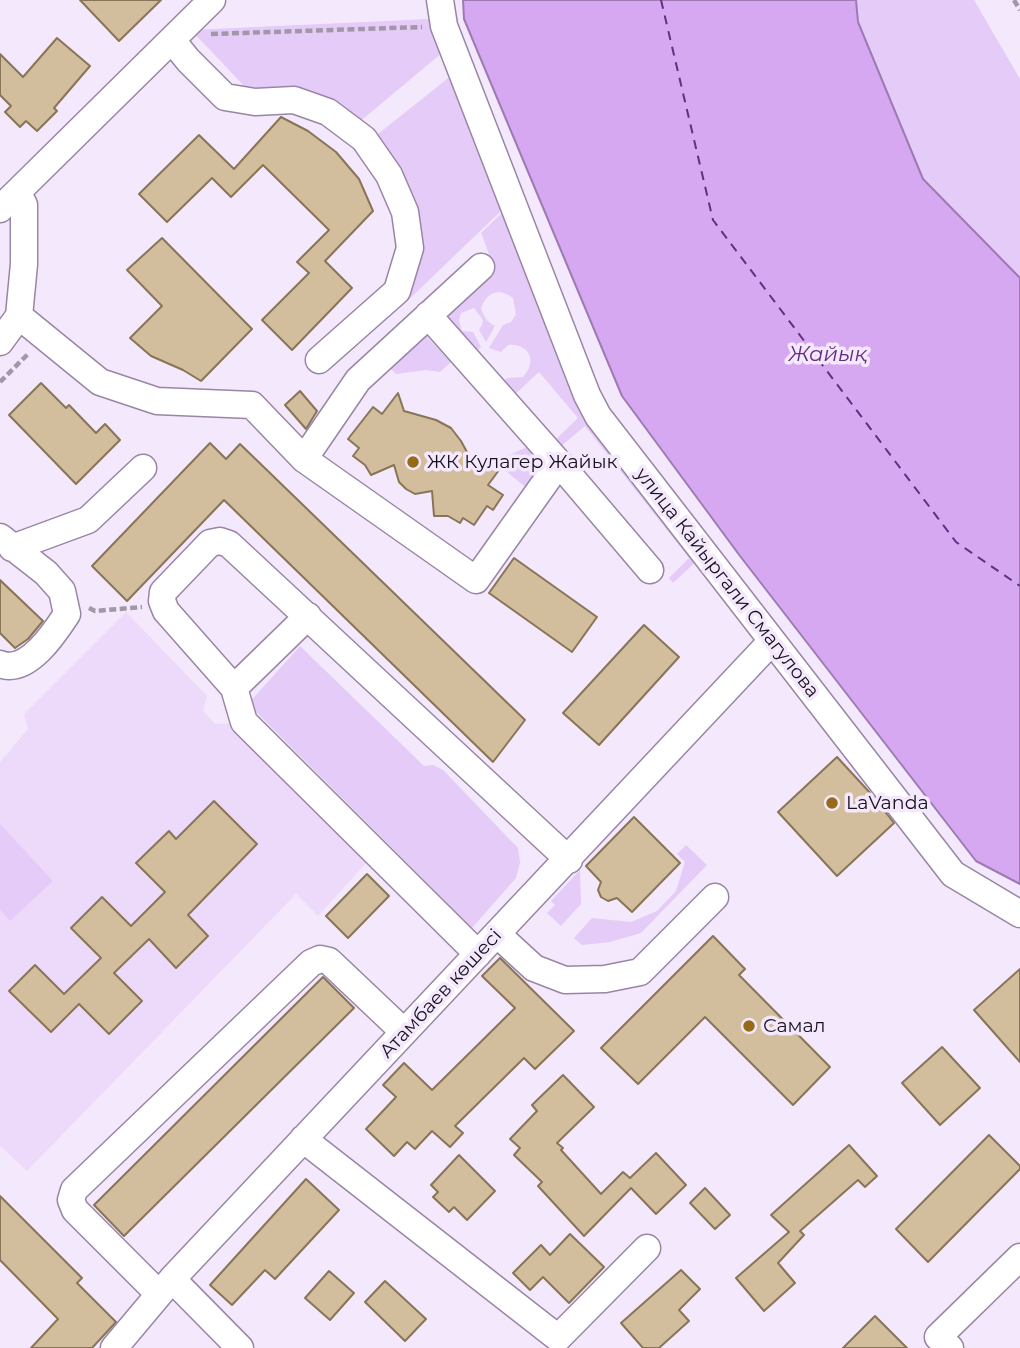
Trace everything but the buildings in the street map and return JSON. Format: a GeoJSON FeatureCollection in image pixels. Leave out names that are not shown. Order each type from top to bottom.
{"type":"FeatureCollection","features":[{"type":"Feature","properties":{"kind":"street"},"geometry":{"type":"LineString","coordinates":[[9,201],[212,0]]}},
{"type":"Feature","properties":{"kind":"street","name":"улица Кайыргали Смагулова"},"geometry":{"type":"LineString","coordinates":[[440,0],[444,26],[587,395],[598,416],[953,874],[1020,915]]}},
{"type":"Feature","properties":{"kind":"street"},"geometry":{"type":"LineString","coordinates":[[172,40],[225,97],[255,102],[294,100],[328,112],[364,139],[389,175],[405,212],[410,248],[397,291],[319,360]]}},
{"type":"Feature","properties":{"kind":"street"},"geometry":{"type":"LineString","coordinates":[[0,342],[19,316],[24,264],[24,205],[9,201]]}},
{"type":"Feature","properties":{"kind":"street"},"geometry":{"type":"LineString","coordinates":[[304,459],[358,380],[481,267]]}},
{"type":"Feature","properties":{"kind":"street"},"geometry":{"type":"LineString","coordinates":[[428,315],[650,570]]}},
{"type":"Feature","properties":{"kind":"street"},"geometry":{"type":"LineString","coordinates":[[19,316],[100,382],[157,401],[252,405],[304,459],[476,580],[559,463]]}},
{"type":"Feature","properties":{"kind":"street"},"geometry":{"type":"LineString","coordinates":[[6,543],[88,520],[143,468]]}},
{"type":"Feature","properties":{"kind":"street"},"geometry":{"type":"LineString","coordinates":[[478,954],[244,722],[234,688],[166,611],[162,601],[163,592],[210,544],[220,541],[229,544],[569,860]]}},
{"type":"Feature","properties":{"kind":"street"},"geometry":{"type":"LineString","coordinates":[[0,664],[15,667],[26,663],[67,614],[61,591],[46,573],[6,543]]}},
{"type":"Feature","properties":{"kind":"street"},"geometry":{"type":"LineString","coordinates":[[234,688],[308,615]]}},
{"type":"Feature","properties":{"kind":"street","name":"Атамбаев көшесі"},"geometry":{"type":"LineString","coordinates":[[114,1348],[165,1287],[771,642]]}},
{"type":"Feature","properties":{"kind":"street"},"geometry":{"type":"LineString","coordinates":[[497,934],[534,968],[565,981],[605,979],[640,972],[715,897]]}},
{"type":"Feature","properties":{"kind":"street"},"geometry":{"type":"LineString","coordinates":[[240,1348],[75,1210],[71,1200],[75,1191],[310,963],[320,959],[329,961],[404,1032]]}},
{"type":"Feature","properties":{"kind":"street"},"geometry":{"type":"LineString","coordinates":[[303,1139],[558,1338],[647,1248]]}},
{"type":"Feature","properties":{"kind":"street"},"geometry":{"type":"LineString","coordinates":[[938,1344],[1020,1257]]}},
{"type":"Feature","properties":{"kind":"path"},"geometry":{"type":"LineString","coordinates":[[1014,0],[1020,10]]}},
{"type":"Feature","properties":{"kind":"path"},"geometry":{"type":"LineString","coordinates":[[0,382],[44,337]]}},
{"type":"Feature","properties":{"kind":"path"},"geometry":{"type":"LineString","coordinates":[[61,591],[95,611],[137,609],[162,601]]}},
{"type":"Feature","properties":{"kind":"shaded area"},"geometry":{"type":"Polygon","coordinates":[[[856,0],[974,0],[1020,79],[1020,278],[923,179],[858,22],[856,0]]]}},
{"type":"Feature","properties":{"kind":"shaded area"},"geometry":{"type":"Polygon","coordinates":[[[430,19],[443,52],[357,124],[248,90],[191,30],[430,19]]]}},
{"type":"Feature","properties":{"kind":"shaded area"},"geometry":{"type":"Polygon","coordinates":[[[452,75],[502,210],[401,307],[420,259],[373,138],[452,75]]]}},
{"type":"Feature","properties":{"kind":"shaded area"},"geometry":{"type":"Polygon","coordinates":[[[503,212],[597,427],[700,558],[673,583],[669,578],[689,558],[585,426],[555,451],[550,445],[578,418],[539,372],[512,397],[501,385],[507,378],[523,377],[530,365],[529,354],[521,347],[508,345],[501,352],[489,348],[503,325],[511,322],[516,314],[513,298],[498,292],[490,295],[483,303],[483,314],[495,326],[486,342],[479,330],[483,320],[474,308],[461,313],[459,320],[462,331],[473,332],[481,347],[476,352],[441,318],[494,267],[481,233],[503,212]]]}},
{"type":"Feature","properties":{"kind":"shaded area"},"geometry":{"type":"Polygon","coordinates":[[[423,333],[451,362],[440,372],[426,370],[396,374],[388,366],[423,333]]]}},
{"type":"Feature","properties":{"kind":"shaded area"},"geometry":{"type":"Polygon","coordinates":[[[534,444],[546,465],[528,489],[502,468],[507,456],[534,444]]]}},
{"type":"Feature","properties":{"kind":"shaded area"},"geometry":{"type":"Polygon","coordinates":[[[126,612],[207,696],[203,711],[215,724],[232,723],[368,861],[318,916],[296,894],[27,1171],[0,1146],[0,762],[28,729],[24,714],[126,612]]]}},
{"type":"Feature","properties":{"kind":"shaded area"},"geometry":{"type":"Polygon","coordinates":[[[300,646],[424,766],[433,765],[443,770],[518,848],[520,863],[516,878],[472,928],[248,704],[300,646]]]}},
{"type":"Feature","properties":{"kind":"shaded area"},"geometry":{"type":"Polygon","coordinates":[[[0,824],[53,881],[10,921],[0,910],[0,824]]]}},
{"type":"Feature","properties":{"kind":"shaded area"},"geometry":{"type":"Polygon","coordinates":[[[686,845],[707,865],[641,933],[610,942],[582,945],[574,938],[592,918],[631,922],[657,911],[676,891],[685,862],[677,854],[686,845]]]}},
{"type":"Feature","properties":{"kind":"shaded area"},"geometry":{"type":"Polygon","coordinates":[[[580,870],[581,904],[561,926],[547,913],[555,905],[551,901],[580,870]]]}},
{"type":"Feature","properties":{"kind":"water","name":"Жайық"},"geometry":{"type":"Polygon","coordinates":[[[463,0],[856,0],[858,22],[923,179],[1020,278],[1020,884],[976,861],[740,556],[622,396],[464,19],[463,0]]]}},
{"type":"Feature","properties":{"kind":"ferry route"},"geometry":{"type":"LineString","coordinates":[[661,0],[713,220],[956,542],[1020,586]]}},
{"type":"Feature","properties":{"kind":"place","name":"ЖК Кулагер Жайык"},"geometry":{"type":"Point","coordinates":[413,462]}},
{"type":"Feature","properties":{"kind":"place","name":"LaVanda"},"geometry":{"type":"Point","coordinates":[832,803]}},
{"type":"Feature","properties":{"kind":"place","name":"Самал"},"geometry":{"type":"Point","coordinates":[749,1026]}}]}
